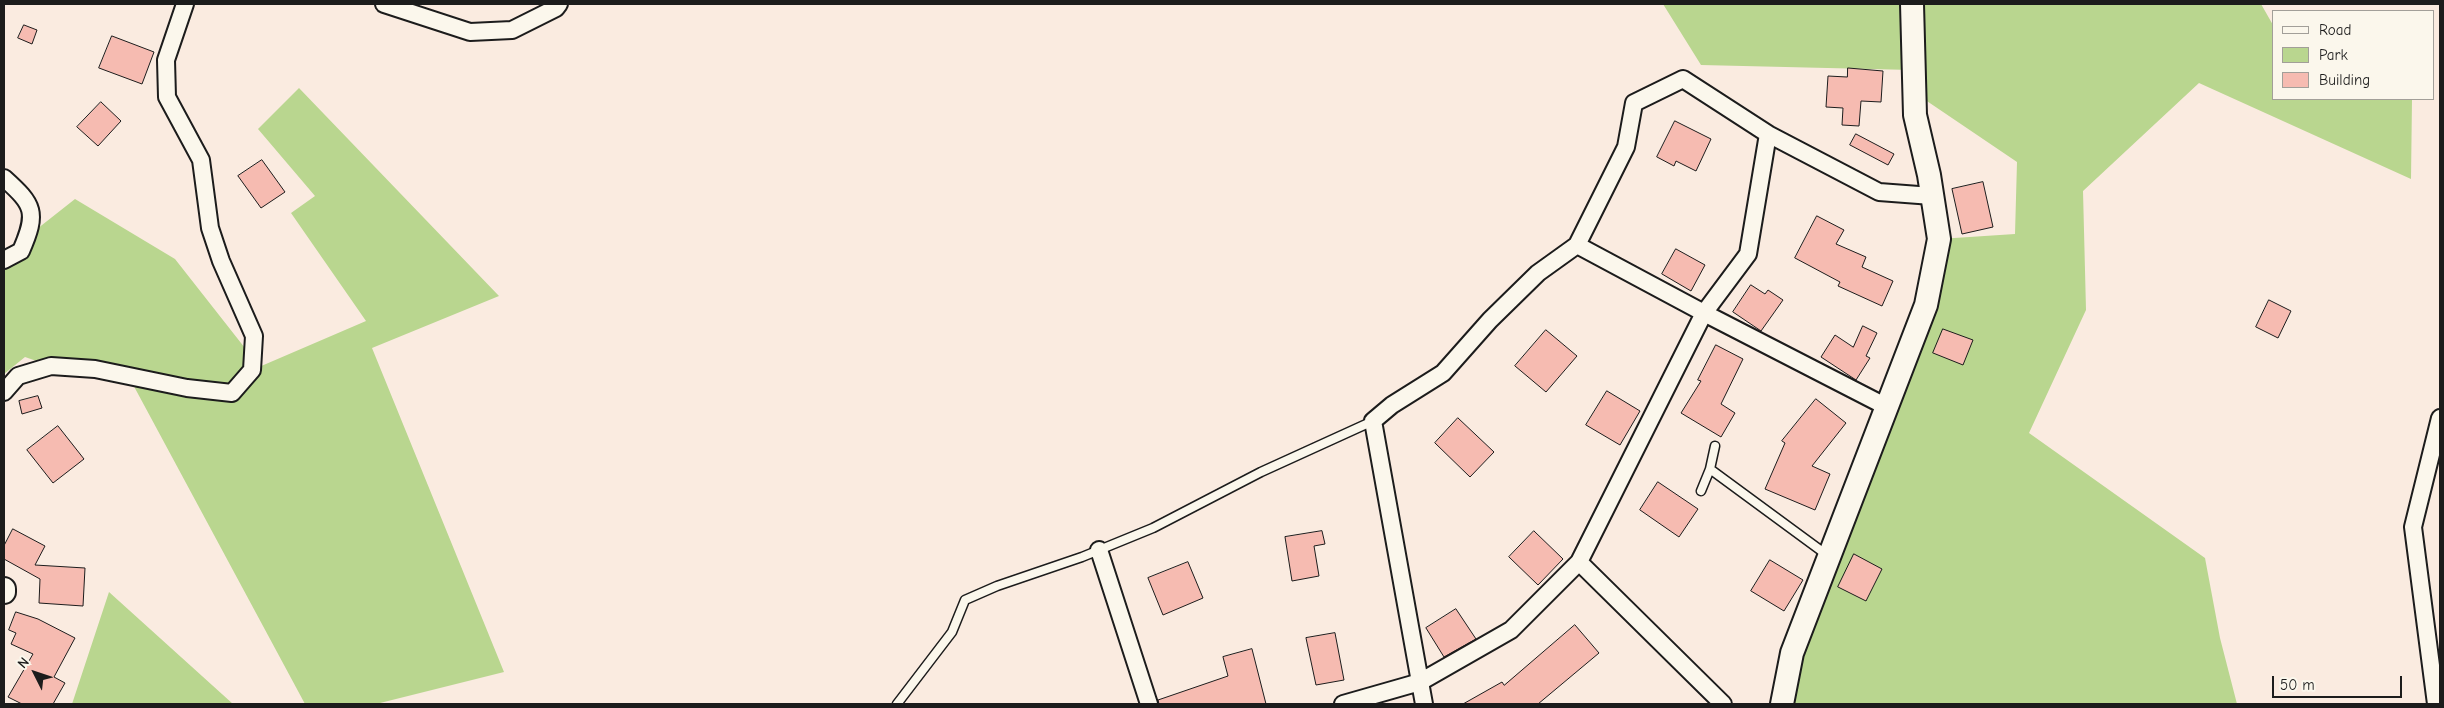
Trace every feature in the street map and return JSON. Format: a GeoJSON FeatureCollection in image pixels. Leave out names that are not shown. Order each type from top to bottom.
{"type":"FeatureCollection","features":[{"type":"Feature","properties":{"kind":"street"},"geometry":{"type":"LineString","coordinates":[[4,392],[18,376],[51,366],[95,369],[187,388],[232,393],[252,370],[254,336],[221,261],[210,228],[201,160],[167,96],[166,60],[185,4]]}},
{"type":"Feature","properties":{"kind":"street"},"geometry":{"type":"LineString","coordinates":[[384,4],[470,32],[512,30],[556,8],[559,4]]}},
{"type":"Feature","properties":{"kind":"street"},"geometry":{"type":"LineString","coordinates":[[1782,704],[1792,653],[1926,305],[1939,239],[1915,115],[1912,4]]}},
{"type":"Feature","properties":{"kind":"street"},"geometry":{"type":"LineString","coordinates":[[1424,704],[1373,421],[1392,405],[1443,373],[1490,320],[1538,273],[1577,245],[1626,147],[1634,103],[1683,79],[1768,134],[1879,192],[1932,196]]}},
{"type":"Feature","properties":{"kind":"street"},"geometry":{"type":"LineString","coordinates":[[1343,704],[1420,682],[1511,630],[1579,562],[1704,313],[1748,254],[1768,134]]}},
{"type":"Feature","properties":{"kind":"street"},"geometry":{"type":"LineString","coordinates":[[4,178],[27,199],[32,216],[31,225],[21,251],[4,260]]}},
{"type":"Feature","properties":{"kind":"street"},"geometry":{"type":"LineString","coordinates":[[1577,245],[1704,313],[1887,406]]}},
{"type":"Feature","properties":{"kind":"street"},"geometry":{"type":"LineString","coordinates":[[2436,704],[2413,527],[2440,418]]}},
{"type":"Feature","properties":{"kind":"street"},"geometry":{"type":"LineString","coordinates":[[1099,550],[1149,704]]}},
{"type":"Feature","properties":{"kind":"street"},"geometry":{"type":"LineString","coordinates":[[1579,562],[1723,704]]}},
{"type":"Feature","properties":{"kind":"lane"},"geometry":{"type":"LineString","coordinates":[[897,704],[952,632],[965,600],[997,586],[1099,550],[1153,528],[1261,472],[1373,421]]}},
{"type":"Feature","properties":{"kind":"lane"},"geometry":{"type":"LineString","coordinates":[[1701,491],[1710,469],[1715,446]]}},
{"type":"Feature","properties":{"kind":"lane"},"geometry":{"type":"LineString","coordinates":[[1710,469],[1829,556]]}},
{"type":"Feature","properties":{"kind":"green space"},"geometry":{"type":"Polygon","coordinates":[[[1663,4],[2261,4],[2272,23],[2272,100],[2412,100],[2411,179],[2199,83],[2083,191],[2086,310],[2029,433],[2205,558],[2220,638],[2237,704],[1788,704],[1785,687],[1939,239],[2015,234],[2017,162],[1915,93],[1912,70],[1701,65],[1663,4]]]}},
{"type":"Feature","properties":{"kind":"green space"},"geometry":{"type":"Polygon","coordinates":[[[299,88],[499,296],[372,348],[504,672],[376,704],[305,704],[130,379],[51,366],[25,357],[4,374],[4,255],[75,199],[175,259],[252,357],[252,370],[366,321],[291,213],[315,196],[258,129],[299,88]]]}},
{"type":"Feature","properties":{"kind":"green space"},"geometry":{"type":"Polygon","coordinates":[[[109,592],[233,704],[72,704],[109,592]]]}},
{"type":"Feature","properties":{"kind":"building"},"geometry":{"type":"Polygon","coordinates":[[[24,25],[37,30],[32,44],[18,38],[24,25]]]}},
{"type":"Feature","properties":{"kind":"building"},"geometry":{"type":"Polygon","coordinates":[[[112,36],[154,52],[142,84],[99,68],[112,36]]]}},
{"type":"Feature","properties":{"kind":"building"},"geometry":{"type":"Polygon","coordinates":[[[1848,68],[1883,71],[1881,102],[1861,101],[1859,126],[1842,125],[1843,108],[1826,107],[1828,76],[1847,77],[1848,68]]]}},
{"type":"Feature","properties":{"kind":"building"},"geometry":{"type":"Polygon","coordinates":[[[101,102],[121,121],[98,146],[77,127],[101,102]]]}},
{"type":"Feature","properties":{"kind":"building"},"geometry":{"type":"Polygon","coordinates":[[[1675,121],[1711,139],[1696,171],[1676,161],[1674,166],[1657,157],[1675,121]]]}},
{"type":"Feature","properties":{"kind":"building"},"geometry":{"type":"Polygon","coordinates":[[[1856,134],[1894,154],[1888,165],[1850,145],[1856,134]]]}},
{"type":"Feature","properties":{"kind":"building"},"geometry":{"type":"Polygon","coordinates":[[[262,160],[285,192],[261,208],[238,176],[262,160]]]}},
{"type":"Feature","properties":{"kind":"building"},"geometry":{"type":"Polygon","coordinates":[[[1983,182],[1993,227],[1962,234],[1952,189],[1983,182]]]}},
{"type":"Feature","properties":{"kind":"building"},"geometry":{"type":"Polygon","coordinates":[[[1817,216],[1844,230],[1836,244],[1866,257],[1862,267],[1893,281],[1882,306],[1838,286],[1840,282],[1795,258],[1817,216]]]}},
{"type":"Feature","properties":{"kind":"building"},"geometry":{"type":"Polygon","coordinates":[[[1676,249],[1705,265],[1691,291],[1662,274],[1676,249]]]}},
{"type":"Feature","properties":{"kind":"building"},"geometry":{"type":"Polygon","coordinates":[[[1751,285],[1765,294],[1768,290],[1783,300],[1761,331],[1733,312],[1751,285]]]}},
{"type":"Feature","properties":{"kind":"building"},"geometry":{"type":"Polygon","coordinates":[[[2269,300],[2291,311],[2278,338],[2256,327],[2269,300]]]}},
{"type":"Feature","properties":{"kind":"building"},"geometry":{"type":"Polygon","coordinates":[[[1863,326],[1877,333],[1866,356],[1870,358],[1856,380],[1821,357],[1835,335],[1853,347],[1863,326]]]}},
{"type":"Feature","properties":{"kind":"building"},"geometry":{"type":"Polygon","coordinates":[[[1943,329],[1973,340],[1963,365],[1933,353],[1943,329]]]}},
{"type":"Feature","properties":{"kind":"building"},"geometry":{"type":"Polygon","coordinates":[[[1546,330],[1577,356],[1546,392],[1515,366],[1546,330]]]}},
{"type":"Feature","properties":{"kind":"building"},"geometry":{"type":"Polygon","coordinates":[[[1716,345],[1743,359],[1721,404],[1735,413],[1721,437],[1681,413],[1701,381],[1698,380],[1716,345]]]}},
{"type":"Feature","properties":{"kind":"building"},"geometry":{"type":"Polygon","coordinates":[[[1607,391],[1640,411],[1620,445],[1586,425],[1607,391]]]}},
{"type":"Feature","properties":{"kind":"building"},"geometry":{"type":"Polygon","coordinates":[[[38,396],[42,408],[22,414],[19,401],[38,396]]]}},
{"type":"Feature","properties":{"kind":"building"},"geometry":{"type":"Polygon","coordinates":[[[1816,399],[1846,423],[1812,466],[1830,474],[1815,510],[1765,489],[1785,443],[1782,441],[1816,399]]]}},
{"type":"Feature","properties":{"kind":"building"},"geometry":{"type":"Polygon","coordinates":[[[1458,418],[1494,452],[1470,477],[1435,443],[1458,418]]]}},
{"type":"Feature","properties":{"kind":"building"},"geometry":{"type":"Polygon","coordinates":[[[58,426],[84,459],[53,483],[27,450],[58,426]]]}},
{"type":"Feature","properties":{"kind":"building"},"geometry":{"type":"Polygon","coordinates":[[[1658,482],[1698,509],[1679,537],[1640,510],[1658,482]]]}},
{"type":"Feature","properties":{"kind":"building"},"geometry":{"type":"Polygon","coordinates":[[[13,529],[45,546],[35,565],[85,568],[83,606],[39,603],[40,579],[4,559],[4,546],[13,529]]]}},
{"type":"Feature","properties":{"kind":"building"},"geometry":{"type":"Polygon","coordinates":[[[1322,531],[1325,544],[1314,546],[1319,576],[1292,581],[1285,537],[1322,531]]]}},
{"type":"Feature","properties":{"kind":"building"},"geometry":{"type":"Polygon","coordinates":[[[1534,531],[1563,559],[1538,585],[1509,557],[1534,531]]]}},
{"type":"Feature","properties":{"kind":"building"},"geometry":{"type":"Polygon","coordinates":[[[1854,554],[1882,569],[1866,601],[1838,587],[1854,554]]]}},
{"type":"Feature","properties":{"kind":"building"},"geometry":{"type":"Polygon","coordinates":[[[1770,560],[1803,580],[1784,611],[1751,591],[1770,560]]]}},
{"type":"Feature","properties":{"kind":"building"},"geometry":{"type":"Polygon","coordinates":[[[1188,562],[1203,598],[1163,615],[1148,578],[1188,562]]]}},
{"type":"Feature","properties":{"kind":"building"},"geometry":{"type":"Polygon","coordinates":[[[1456,609],[1476,639],[1444,657],[1426,628],[1456,609]]]}},
{"type":"Feature","properties":{"kind":"building"},"geometry":{"type":"Polygon","coordinates":[[[16,612],[38,619],[75,638],[54,677],[65,683],[53,704],[22,704],[8,697],[33,654],[11,644],[16,633],[9,630],[16,612]]]}},
{"type":"Feature","properties":{"kind":"building"},"geometry":{"type":"Polygon","coordinates":[[[1575,625],[1599,653],[1538,704],[1463,704],[1502,682],[1504,685],[1575,625]]]}},
{"type":"Feature","properties":{"kind":"building"},"geometry":{"type":"Polygon","coordinates":[[[1335,633],[1344,680],[1316,685],[1306,638],[1335,633]]]}},
{"type":"Feature","properties":{"kind":"building"},"geometry":{"type":"Polygon","coordinates":[[[1252,649],[1266,704],[1159,704],[1158,700],[1228,676],[1223,657],[1252,649]]]}}]}
